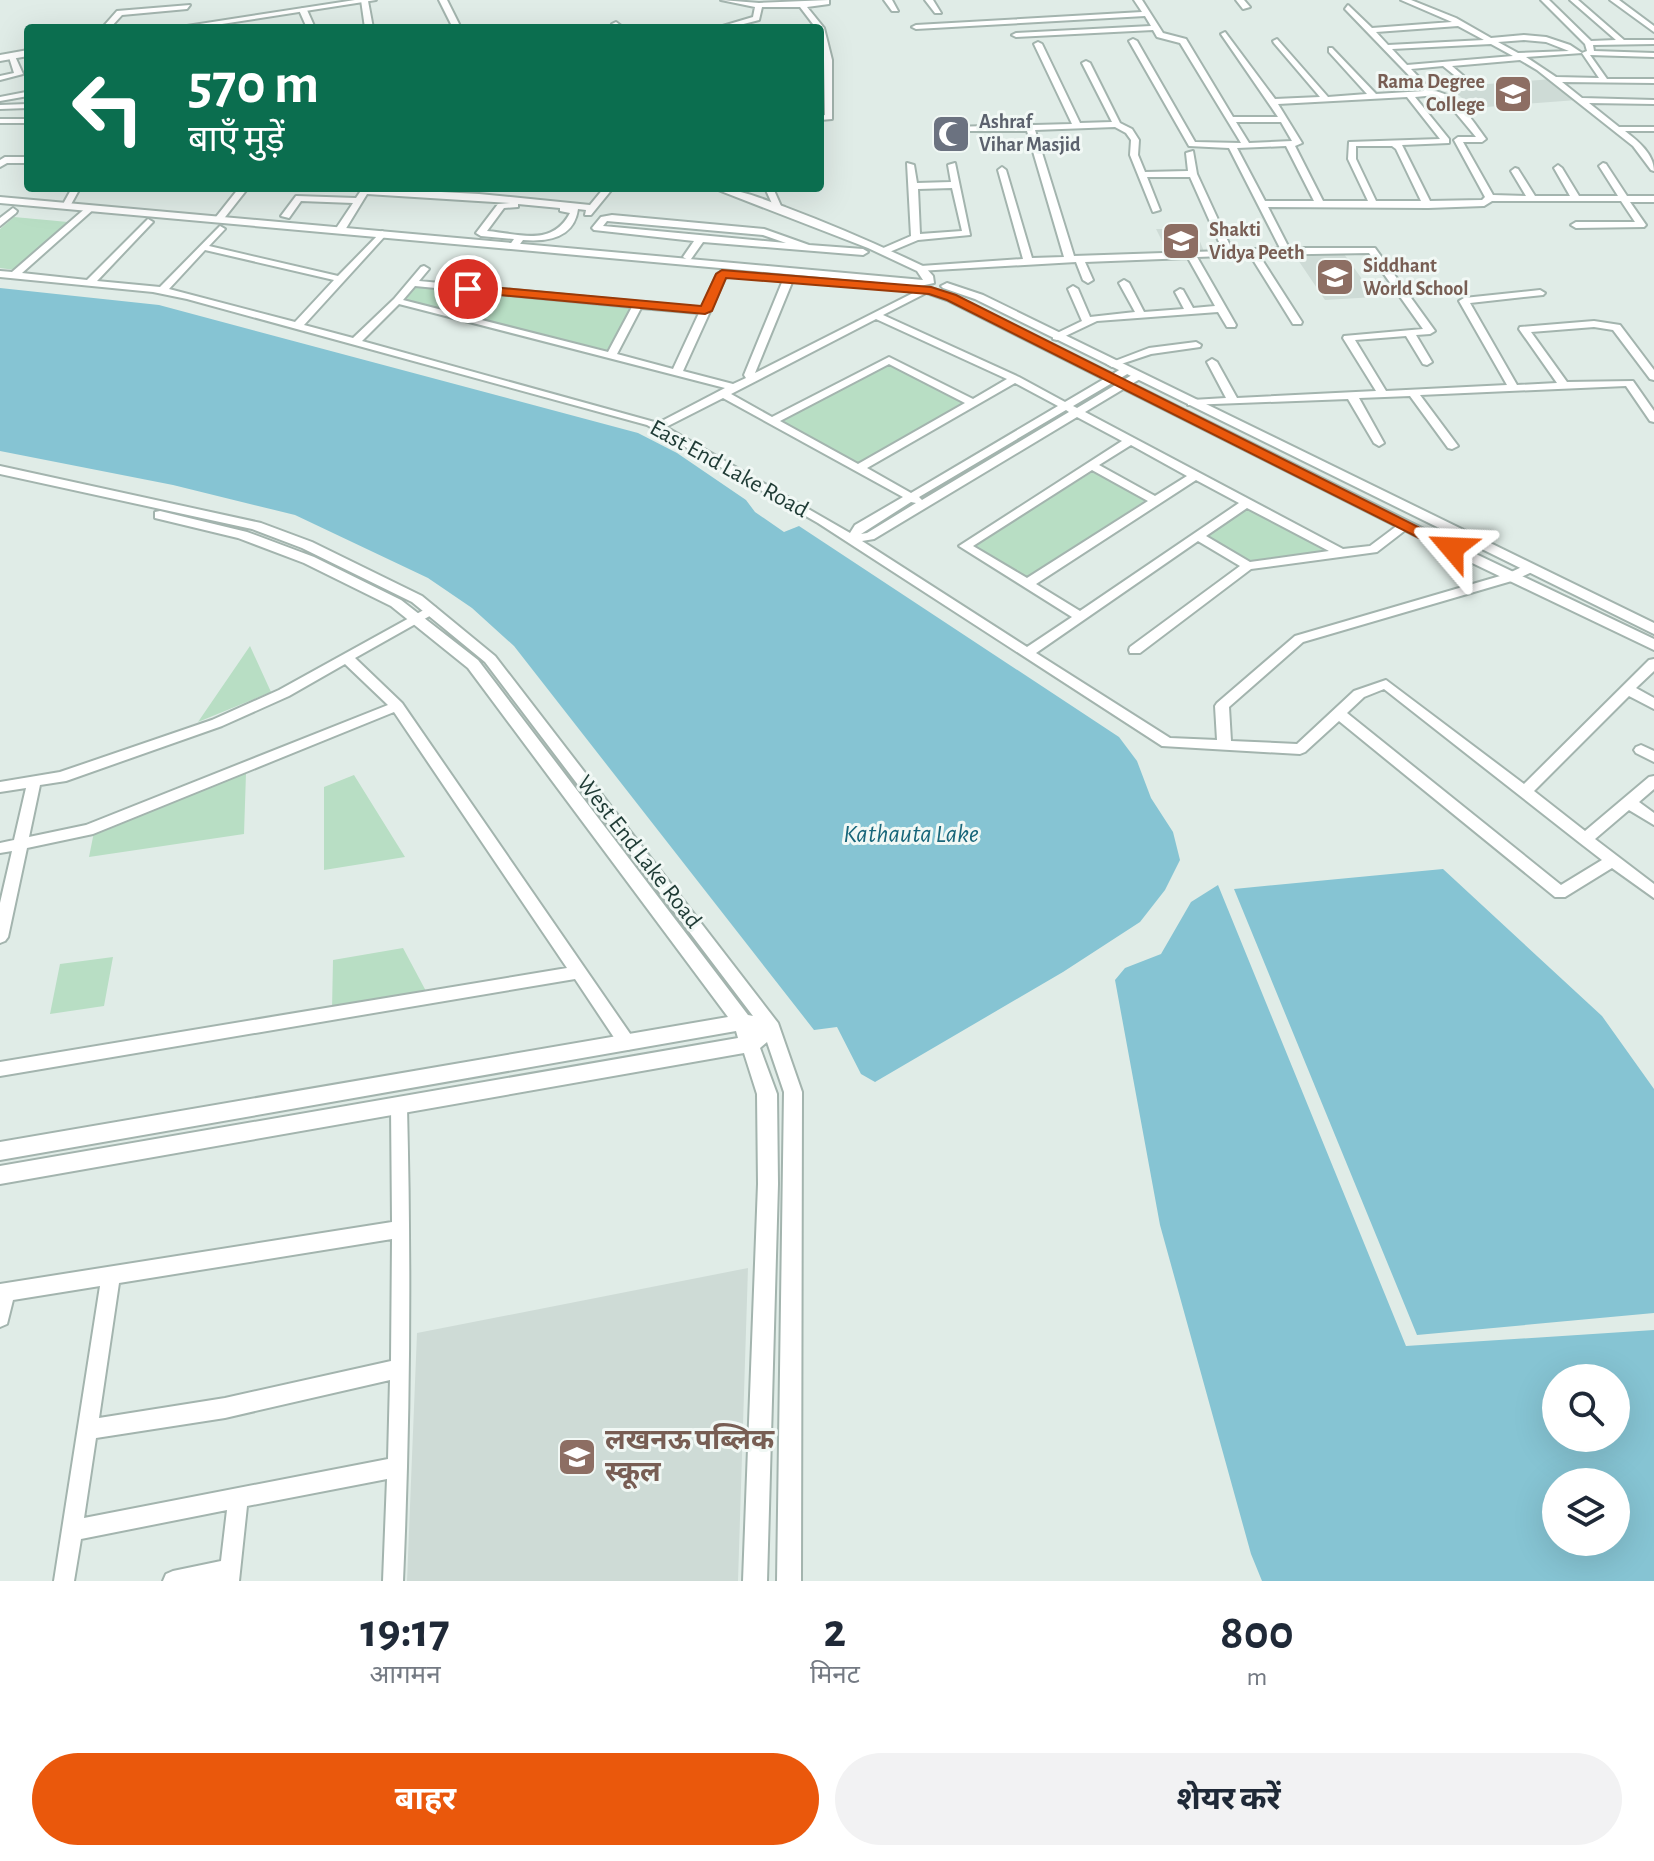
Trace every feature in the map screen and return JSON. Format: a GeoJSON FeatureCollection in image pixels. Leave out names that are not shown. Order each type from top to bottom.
{"type":"FeatureCollection","features":[{"type":"Feature","properties":{"kind":"street"},"geometry":{"type":"LineString","coordinates":[[178,0],[192,15],[188,24]]}},
{"type":"Feature","properties":{"kind":"street"},"geometry":{"type":"LineString","coordinates":[[207,24],[303,10],[323,3],[372,0]]}},
{"type":"Feature","properties":{"kind":"street"},"geometry":{"type":"LineString","coordinates":[[443,0],[455,24]]}},
{"type":"Feature","properties":{"kind":"street"},"geometry":{"type":"LineString","coordinates":[[725,0],[759,5],[825,1],[834,13]]}},
{"type":"Feature","properties":{"kind":"street"},"geometry":{"type":"LineString","coordinates":[[888,0],[895,9]]}},
{"type":"Feature","properties":{"kind":"street"},"geometry":{"type":"LineString","coordinates":[[929,0],[938,11]]}},
{"type":"Feature","properties":{"kind":"street"},"geometry":{"type":"LineString","coordinates":[[1138,0],[1160,35],[1183,41],[1246,145]]}},
{"type":"Feature","properties":{"kind":"street"},"geometry":{"type":"LineString","coordinates":[[1405,0],[1460,24],[1557,79],[1636,144],[1654,168]]}},
{"type":"Feature","properties":{"kind":"street"},"geometry":{"type":"LineString","coordinates":[[1545,0],[1586,50],[1605,81]]}},
{"type":"Feature","properties":{"kind":"street"},"geometry":{"type":"LineString","coordinates":[[1574,0],[1623,43]]}},
{"type":"Feature","properties":{"kind":"street"},"geometry":{"type":"LineString","coordinates":[[1614,0],[1654,30]]}},
{"type":"Feature","properties":{"kind":"street"},"geometry":{"type":"LineString","coordinates":[[364,1],[368,24]]}},
{"type":"Feature","properties":{"kind":"street"},"geometry":{"type":"LineString","coordinates":[[799,3],[817,24]]}},
{"type":"Feature","properties":{"kind":"street"},"geometry":{"type":"LineString","coordinates":[[734,24],[756,18],[759,5]]}},
{"type":"Feature","properties":{"kind":"street"},"geometry":{"type":"LineString","coordinates":[[110,24],[120,13],[187,7]]}},
{"type":"Feature","properties":{"kind":"street"},"geometry":{"type":"LineString","coordinates":[[1348,7],[1431,94]]}},
{"type":"Feature","properties":{"kind":"street"},"geometry":{"type":"LineString","coordinates":[[303,10],[309,24]]}},
{"type":"Feature","properties":{"kind":"street"},"geometry":{"type":"LineString","coordinates":[[1630,12],[1642,11]]}},
{"type":"Feature","properties":{"kind":"street"},"geometry":{"type":"LineString","coordinates":[[916,27],[1147,14]]}},
{"type":"Feature","properties":{"kind":"street"},"geometry":{"type":"LineString","coordinates":[[1370,30],[1460,24]]}},
{"type":"Feature","properties":{"kind":"street"},"geometry":{"type":"LineString","coordinates":[[1016,35],[1154,28]]}},
{"type":"Feature","properties":{"kind":"street"},"geometry":{"type":"LineString","coordinates":[[1133,41],[1192,144],[1298,143],[1225,34]]}},
{"type":"Feature","properties":{"kind":"street"},"geometry":{"type":"LineString","coordinates":[[1387,47],[1533,36],[1586,50],[1654,55]]}},
{"type":"Feature","properties":{"kind":"street"},"geometry":{"type":"LineString","coordinates":[[1277,41],[1326,99]]}},
{"type":"Feature","properties":{"kind":"street"},"geometry":{"type":"LineString","coordinates":[[1406,67],[1654,42]]}},
{"type":"Feature","properties":{"kind":"street"},"geometry":{"type":"LineString","coordinates":[[1038,44],[1077,126]]}},
{"type":"Feature","properties":{"kind":"street"},"geometry":{"type":"LineString","coordinates":[[1332,50],[1374,97]]}},
{"type":"Feature","properties":{"kind":"street"},"geometry":{"type":"LineString","coordinates":[[0,58],[24,54]]}},
{"type":"Feature","properties":{"kind":"street"},"geometry":{"type":"LineString","coordinates":[[1635,54],[1654,79]]}},
{"type":"Feature","properties":{"kind":"street"},"geometry":{"type":"LineString","coordinates":[[0,78],[19,74],[11,56]]}},
{"type":"Feature","properties":{"kind":"street"},"geometry":{"type":"LineString","coordinates":[[1086,63],[1117,124],[1129,131],[1135,140],[1134,155],[1156,210]]}},
{"type":"Feature","properties":{"kind":"street"},"geometry":{"type":"LineString","coordinates":[[1445,64],[1464,81]]}},
{"type":"Feature","properties":{"kind":"street"},"geometry":{"type":"LineString","coordinates":[[824,72],[829,117],[824,118]]}},
{"type":"Feature","properties":{"kind":"street"},"geometry":{"type":"LineString","coordinates":[[1557,79],[1654,79]]}},
{"type":"Feature","properties":{"kind":"street"},"geometry":{"type":"LineString","coordinates":[[1273,102],[1438,93],[1454,105],[1482,139],[1352,144],[1352,159],[1373,203]]}},
{"type":"Feature","properties":{"kind":"street"},"geometry":{"type":"LineString","coordinates":[[0,99],[24,94]]}},
{"type":"Feature","properties":{"kind":"street"},"geometry":{"type":"LineString","coordinates":[[1410,95],[1446,141]]}},
{"type":"Feature","properties":{"kind":"street"},"geometry":{"type":"LineString","coordinates":[[1582,100],[1654,102]]}},
{"type":"Feature","properties":{"kind":"street"},"geometry":{"type":"LineString","coordinates":[[0,107],[24,106]]}},
{"type":"Feature","properties":{"kind":"street"},"geometry":{"type":"LineString","coordinates":[[1230,120],[1284,119]]}},
{"type":"Feature","properties":{"kind":"street"},"geometry":{"type":"LineString","coordinates":[[0,121],[24,121]]}},
{"type":"Feature","properties":{"kind":"street"},"geometry":{"type":"LineString","coordinates":[[950,129],[1117,124]]}},
{"type":"Feature","properties":{"kind":"street"},"geometry":{"type":"LineString","coordinates":[[1030,128],[1075,260],[1088,280]]}},
{"type":"Feature","properties":{"kind":"street"},"geometry":{"type":"LineString","coordinates":[[1616,129],[1654,129]]}},
{"type":"Feature","properties":{"kind":"street"},"geometry":{"type":"LineString","coordinates":[[1458,140],[1490,198]]}},
{"type":"Feature","properties":{"kind":"street"},"geometry":{"type":"LineString","coordinates":[[1289,143],[1320,204]]}},
{"type":"Feature","properties":{"kind":"street"},"geometry":{"type":"LineString","coordinates":[[1394,143],[1428,205]]}},
{"type":"Feature","properties":{"kind":"street"},"geometry":{"type":"LineString","coordinates":[[1232,146],[1286,251]]}},
{"type":"Feature","properties":{"kind":"street"},"geometry":{"type":"LineString","coordinates":[[1190,153],[1193,174],[1229,254]]}},
{"type":"Feature","properties":{"kind":"street"},"geometry":{"type":"LineString","coordinates":[[0,164],[5,160],[24,160]]}},
{"type":"Feature","properties":{"kind":"street"},"geometry":{"type":"LineString","coordinates":[[910,165],[916,237]]}},
{"type":"Feature","properties":{"kind":"street"},"geometry":{"type":"LineString","coordinates":[[884,251],[916,237],[967,233],[952,165]]}},
{"type":"Feature","properties":{"kind":"street"},"geometry":{"type":"LineString","coordinates":[[1576,225],[1641,225],[1603,166]]}},
{"type":"Feature","properties":{"kind":"street"},"geometry":{"type":"LineString","coordinates":[[1558,168],[1576,199]]}},
{"type":"Feature","properties":{"kind":"street"},"geometry":{"type":"LineString","coordinates":[[1002,170],[1028,261]]}},
{"type":"Feature","properties":{"kind":"street"},"geometry":{"type":"LineString","coordinates":[[1515,171],[1531,197]]}},
{"type":"Feature","properties":{"kind":"street"},"geometry":{"type":"LineString","coordinates":[[1141,175],[1193,174]]}},
{"type":"Feature","properties":{"kind":"street"},"geometry":{"type":"LineString","coordinates":[[913,186],[956,185]]}},
{"type":"Feature","properties":{"kind":"street"},"geometry":{"type":"LineString","coordinates":[[66,206],[74,192]]}},
{"type":"Feature","properties":{"kind":"street"},"geometry":{"type":"LineString","coordinates":[[162,291],[203,247],[241,192]]}},
{"type":"Feature","properties":{"kind":"street"},"geometry":{"type":"LineString","coordinates":[[340,230],[364,192]]}},
{"type":"Feature","properties":{"kind":"street"},"geometry":{"type":"LineString","coordinates":[[408,192],[592,208]]}},
{"type":"Feature","properties":{"kind":"street"},"geometry":{"type":"LineString","coordinates":[[556,249],[606,192]]}},
{"type":"Feature","properties":{"kind":"street"},"geometry":{"type":"LineString","coordinates":[[658,427],[877,316],[925,287],[928,276],[921,269],[777,206],[731,192]]}},
{"type":"Feature","properties":{"kind":"street"},"geometry":{"type":"LineString","coordinates":[[771,192],[777,206]]}},
{"type":"Feature","properties":{"kind":"street"},"geometry":{"type":"LineString","coordinates":[[286,216],[302,194],[359,201]]}},
{"type":"Feature","properties":{"kind":"street"},"geometry":{"type":"LineString","coordinates":[[1262,204],[1428,205],[1531,197],[1654,199]]}},
{"type":"Feature","properties":{"kind":"street"},"geometry":{"type":"LineString","coordinates":[[0,200],[378,238],[691,255],[979,297],[1406,525],[1654,645]]}},
{"type":"Feature","properties":{"kind":"street"},"geometry":{"type":"LineString","coordinates":[[0,210],[148,222],[340,230],[378,238],[517,242],[555,238],[565,230],[575,211],[501,206],[481,233],[517,242],[556,249],[691,255],[722,274],[925,287],[1192,403],[1654,629]]}},
{"type":"Feature","properties":{"kind":"street"},"geometry":{"type":"LineString","coordinates":[[6,275],[91,208]]}},
{"type":"Feature","properties":{"kind":"street"},"geometry":{"type":"LineString","coordinates":[[0,223],[13,211]]}},
{"type":"Feature","properties":{"kind":"street"},"geometry":{"type":"LineString","coordinates":[[685,238],[597,228],[604,219],[612,218],[774,234],[809,248]]}},
{"type":"Feature","properties":{"kind":"street"},"geometry":{"type":"LineString","coordinates":[[89,283],[148,222]]}},
{"type":"Feature","properties":{"kind":"street"},"geometry":{"type":"LineString","coordinates":[[690,226],[685,238],[691,255]]}},
{"type":"Feature","properties":{"kind":"street"},"geometry":{"type":"LineString","coordinates":[[718,241],[724,229]]}},
{"type":"Feature","properties":{"kind":"street"},"geometry":{"type":"LineString","coordinates":[[297,326],[378,238]]}},
{"type":"Feature","properties":{"kind":"street"},"geometry":{"type":"LineString","coordinates":[[691,255],[718,241],[863,252]]}},
{"type":"Feature","properties":{"kind":"street"},"geometry":{"type":"LineString","coordinates":[[203,247],[340,279]]}},
{"type":"Feature","properties":{"kind":"street"},"geometry":{"type":"LineString","coordinates":[[921,269],[1028,261],[1372,250],[1430,331],[1348,338],[1383,394]]}},
{"type":"Feature","properties":{"kind":"street"},"geometry":{"type":"LineString","coordinates":[[1253,253],[1297,322]]}},
{"type":"Feature","properties":{"kind":"street"},"geometry":{"type":"LineString","coordinates":[[1192,256],[1231,325]]}},
{"type":"Feature","properties":{"kind":"street"},"geometry":{"type":"LineString","coordinates":[[1120,259],[1124,277],[1141,315]]}},
{"type":"Feature","properties":{"kind":"street"},"geometry":{"type":"LineString","coordinates":[[356,341],[424,269]]}},
{"type":"Feature","properties":{"kind":"street"},"geometry":{"type":"LineString","coordinates":[[677,372],[722,274]]}},
{"type":"Feature","properties":{"kind":"street","name":"East End Lake Road"},"geometry":{"type":"LineString","coordinates":[[6,275],[162,291],[356,341],[658,427],[851,539],[1167,743],[1300,749],[1359,694],[1386,684],[1525,792]]}},
{"type":"Feature","properties":{"kind":"street"},"geometry":{"type":"LineString","coordinates":[[755,378],[749,375],[788,280]]}},
{"type":"Feature","properties":{"kind":"street"},"geometry":{"type":"LineString","coordinates":[[412,283],[705,311]]}},
{"type":"Feature","properties":{"kind":"street"},"geometry":{"type":"LineString","coordinates":[[1073,289],[1087,321]]}},
{"type":"Feature","properties":{"kind":"street"},"geometry":{"type":"LineString","coordinates":[[1180,292],[1190,311]]}},
{"type":"Feature","properties":{"kind":"street"},"geometry":{"type":"LineString","coordinates":[[1514,389],[1464,301],[1540,293]]}},
{"type":"Feature","properties":{"kind":"street"},"geometry":{"type":"LineString","coordinates":[[397,301],[736,388]]}},
{"type":"Feature","properties":{"kind":"street"},"geometry":{"type":"LineString","coordinates":[[611,356],[638,304]]}},
{"type":"Feature","properties":{"kind":"street"},"geometry":{"type":"LineString","coordinates":[[1057,337],[1087,321],[1221,309]]}},
{"type":"Feature","properties":{"kind":"street"},"geometry":{"type":"LineString","coordinates":[[877,316],[1015,379],[1341,553]]}},
{"type":"Feature","properties":{"kind":"street"},"geometry":{"type":"LineString","coordinates":[[1192,403],[1514,389],[1629,383],[1654,380],[1616,327],[1594,324],[1524,329],[1564,386]]}},
{"type":"Feature","properties":{"kind":"street"},"geometry":{"type":"LineString","coordinates":[[1409,333],[1427,362]]}},
{"type":"Feature","properties":{"kind":"street"},"geometry":{"type":"LineString","coordinates":[[851,539],[870,536],[924,504],[1122,375],[1149,351],[1196,345]]}},
{"type":"Feature","properties":{"kind":"street"},"geometry":{"type":"LineString","coordinates":[[772,421],[889,360],[973,403]]}},
{"type":"Feature","properties":{"kind":"street"},"geometry":{"type":"LineString","coordinates":[[1212,362],[1233,401]]}},
{"type":"Feature","properties":{"kind":"street"},"geometry":{"type":"LineString","coordinates":[[859,468],[1015,379]]}},
{"type":"Feature","properties":{"kind":"street"},"geometry":{"type":"LineString","coordinates":[[1629,383],[1650,408],[1654,419]]}},
{"type":"Feature","properties":{"kind":"street"},"geometry":{"type":"LineString","coordinates":[[1413,393],[1452,446]]}},
{"type":"Feature","properties":{"kind":"street"},"geometry":{"type":"LineString","coordinates":[[723,394],[924,504]]}},
{"type":"Feature","properties":{"kind":"street"},"geometry":{"type":"LineString","coordinates":[[1352,396],[1379,443]]}},
{"type":"Feature","properties":{"kind":"street"},"geometry":{"type":"LineString","coordinates":[[851,539],[859,528],[1071,409]]}},
{"type":"Feature","properties":{"kind":"street"},"geometry":{"type":"LineString","coordinates":[[1080,616],[965,546],[1131,440]]}},
{"type":"Feature","properties":{"kind":"street"},"geometry":{"type":"LineString","coordinates":[[1091,465],[1156,501]]}},
{"type":"Feature","properties":{"kind":"street","name":"West End Lake Road"},"geometry":{"type":"LineString","coordinates":[[0,470],[256,526],[307,545],[417,599],[424,614],[473,664],[742,1022],[767,1094],[768,1184],[755,1581]]}},
{"type":"Feature","properties":{"kind":"street"},"geometry":{"type":"LineString","coordinates":[[1027,584],[1196,475]]}},
{"type":"Feature","properties":{"kind":"street","name":"West End Lake Road"},"geometry":{"type":"LineString","coordinates":[[0,481],[242,535],[309,560],[424,614],[490,659],[772,1028],[793,1092],[789,1581]]}},
{"type":"Feature","properties":{"kind":"street"},"geometry":{"type":"LineString","coordinates":[[1027,653],[1248,502]]}},
{"type":"Feature","properties":{"kind":"street"},"geometry":{"type":"LineString","coordinates":[[1135,650],[1248,566],[1373,549],[1406,525]]}},
{"type":"Feature","properties":{"kind":"street"},"geometry":{"type":"LineString","coordinates":[[1198,536],[1248,566]]}},
{"type":"Feature","properties":{"kind":"street"},"geometry":{"type":"LineString","coordinates":[[1224,746],[1222,706],[1299,639],[1511,577],[1530,568]]}},
{"type":"Feature","properties":{"kind":"street"},"geometry":{"type":"LineString","coordinates":[[0,787],[61,777],[217,723],[284,693],[424,614]]}},
{"type":"Feature","properties":{"kind":"street"},"geometry":{"type":"LineString","coordinates":[[348,659],[397,706],[627,1043]]}},
{"type":"Feature","properties":{"kind":"street"},"geometry":{"type":"LineString","coordinates":[[1654,663],[1525,792],[1654,892]]}},
{"type":"Feature","properties":{"kind":"street"},"geometry":{"type":"LineString","coordinates":[[1629,690],[1654,704]]}},
{"type":"Feature","properties":{"kind":"street"},"geometry":{"type":"LineString","coordinates":[[0,848],[88,830],[397,706]]}},
{"type":"Feature","properties":{"kind":"street"},"geometry":{"type":"LineString","coordinates":[[1338,713],[1560,893],[1613,860]]}},
{"type":"Feature","properties":{"kind":"street"},"geometry":{"type":"LineString","coordinates":[[1585,839],[1654,781]]}},
{"type":"Feature","properties":{"kind":"street"},"geometry":{"type":"LineString","coordinates":[[0,937],[34,782]]}},
{"type":"Feature","properties":{"kind":"street"},"geometry":{"type":"LineString","coordinates":[[1629,802],[1654,820]]}},
{"type":"Feature","properties":{"kind":"street"},"geometry":{"type":"LineString","coordinates":[[0,1069],[579,972]]}},
{"type":"Feature","properties":{"kind":"street"},"geometry":{"type":"LineString","coordinates":[[0,1151],[742,1022],[772,1028]]}},
{"type":"Feature","properties":{"kind":"street"},"geometry":{"type":"LineString","coordinates":[[0,1175],[751,1044],[772,1028]]}},
{"type":"Feature","properties":{"kind":"street"},"geometry":{"type":"LineString","coordinates":[[393,1581],[401,1368],[399,1107]]}},
{"type":"Feature","properties":{"kind":"street"},"geometry":{"type":"LineString","coordinates":[[0,1318],[3,1293],[402,1229]]}},
{"type":"Feature","properties":{"kind":"street"},"geometry":{"type":"LineString","coordinates":[[64,1581],[111,1275]]}},
{"type":"Feature","properties":{"kind":"street"},"geometry":{"type":"LineString","coordinates":[[87,1430],[225,1408],[401,1368]]}},
{"type":"Feature","properties":{"kind":"street"},"geometry":{"type":"LineString","coordinates":[[73,1530],[238,1501],[399,1467]]}},
{"type":"Feature","properties":{"kind":"street"},"geometry":{"type":"LineString","coordinates":[[173,1581],[230,1576],[238,1501]]}},
{"type":"Feature","properties":{"kind":"shaded area","name":"Rama Degree College"},"geometry":{"type":"Polygon","coordinates":[[[1552,79],[1577,100],[1473,108],[1450,87],[1552,79]]]}},
{"type":"Feature","properties":{"kind":"shaded area","name":"Shakti Vidya Peeth"},"geometry":{"type":"Polygon","coordinates":[[[1156,229],[1195,229],[1205,254],[1169,255],[1156,229]]]}},
{"type":"Feature","properties":{"kind":"shaded area","name":"Siddhant World School"},"geometry":{"type":"Polygon","coordinates":[[[1344,254],[1375,297],[1325,300],[1296,257],[1344,254]]]}},
{"type":"Feature","properties":{"kind":"shaded area","name":"लखनऊ पब्लिक स्कूल"},"geometry":{"type":"Polygon","coordinates":[[[748,1268],[738,1581],[407,1581],[417,1333],[748,1268]]]}},
{"type":"Feature","properties":{"kind":"green space"},"geometry":{"type":"Polygon","coordinates":[[[14,217],[68,222],[15,270],[0,268],[0,229],[14,217]]]}},
{"type":"Feature","properties":{"kind":"green space"},"geometry":{"type":"Polygon","coordinates":[[[416,287],[631,307],[606,352],[404,300],[416,287]]]}},
{"type":"Feature","properties":{"kind":"green space"},"geometry":{"type":"Polygon","coordinates":[[[888,365],[965,402],[858,463],[780,421],[888,365]]]}},
{"type":"Feature","properties":{"kind":"green space"},"geometry":{"type":"Polygon","coordinates":[[[1094,471],[1146,500],[1027,578],[974,546],[1094,471]]]}},
{"type":"Feature","properties":{"kind":"green space"},"geometry":{"type":"Polygon","coordinates":[[[1248,507],[1328,550],[1248,561],[1206,537],[1248,507]]]}},
{"type":"Feature","properties":{"kind":"green space"},"geometry":{"type":"Polygon","coordinates":[[[250,646],[271,692],[198,722],[250,646]]]}},
{"type":"Feature","properties":{"kind":"green space"},"geometry":{"type":"Polygon","coordinates":[[[246,773],[244,834],[89,857],[94,832],[246,773]]]}},
{"type":"Feature","properties":{"kind":"green space"},"geometry":{"type":"Polygon","coordinates":[[[354,775],[405,857],[324,870],[324,787],[354,775]]]}},
{"type":"Feature","properties":{"kind":"green space"},"geometry":{"type":"Polygon","coordinates":[[[403,948],[427,993],[332,1010],[333,960],[403,948]]]}},
{"type":"Feature","properties":{"kind":"green space"},"geometry":{"type":"Polygon","coordinates":[[[113,957],[104,1006],[50,1014],[60,964],[113,957]]]}},
{"type":"Feature","properties":{"kind":"water","name":"Kathauta Lake"},"geometry":{"type":"Polygon","coordinates":[[[0,288],[159,305],[638,433],[677,453],[746,500],[755,512],[784,532],[799,526],[1119,737],[1137,761],[1151,798],[1173,832],[1180,860],[1165,890],[1140,922],[1063,972],[875,1082],[861,1074],[837,1027],[814,1030],[514,646],[472,608],[428,578],[295,515],[173,485],[0,451],[0,288]]]}},
{"type":"Feature","properties":{"kind":"water"},"geometry":{"type":"Polygon","coordinates":[[[1443,869],[1602,1016],[1654,1089],[1654,1313],[1417,1335],[1234,889],[1443,869]]]}},
{"type":"Feature","properties":{"kind":"water"},"geometry":{"type":"Polygon","coordinates":[[[1218,885],[1406,1346],[1654,1330],[1654,1581],[1262,1581],[1251,1554],[1160,1225],[1115,980],[1125,968],[1161,954],[1191,902],[1218,885]]]}},
{"type":"Feature","properties":{"kind":"building"},"geometry":{"type":"Polygon","coordinates":[[[936,121],[960,126],[961,132],[936,129],[936,121]]]}},
{"type":"Feature","properties":{"kind":"place","name":"Rama Degree College"},"geometry":{"type":"Point","coordinates":[1513,94]}},
{"type":"Feature","properties":{"kind":"place","name":"Ashraf Vihar Masjid"},"geometry":{"type":"Point","coordinates":[951,134]}},
{"type":"Feature","properties":{"kind":"place","name":"Shakti Vidya Peeth"},"geometry":{"type":"Point","coordinates":[1181,241]}},
{"type":"Feature","properties":{"kind":"place","name":"Siddhant World School"},"geometry":{"type":"Point","coordinates":[1335,277]}},
{"type":"Feature","properties":{"kind":"place","name":"लखनऊ पब्लिक स्कूल"},"geometry":{"type":"Point","coordinates":[577,1457]}},
{"type":"Feature","properties":{"kind":"route"},"geometry":{"type":"LineString","coordinates":[[468,289],[705,311],[722,274],[931,291],[951,298],[1452,548]]}}]}
